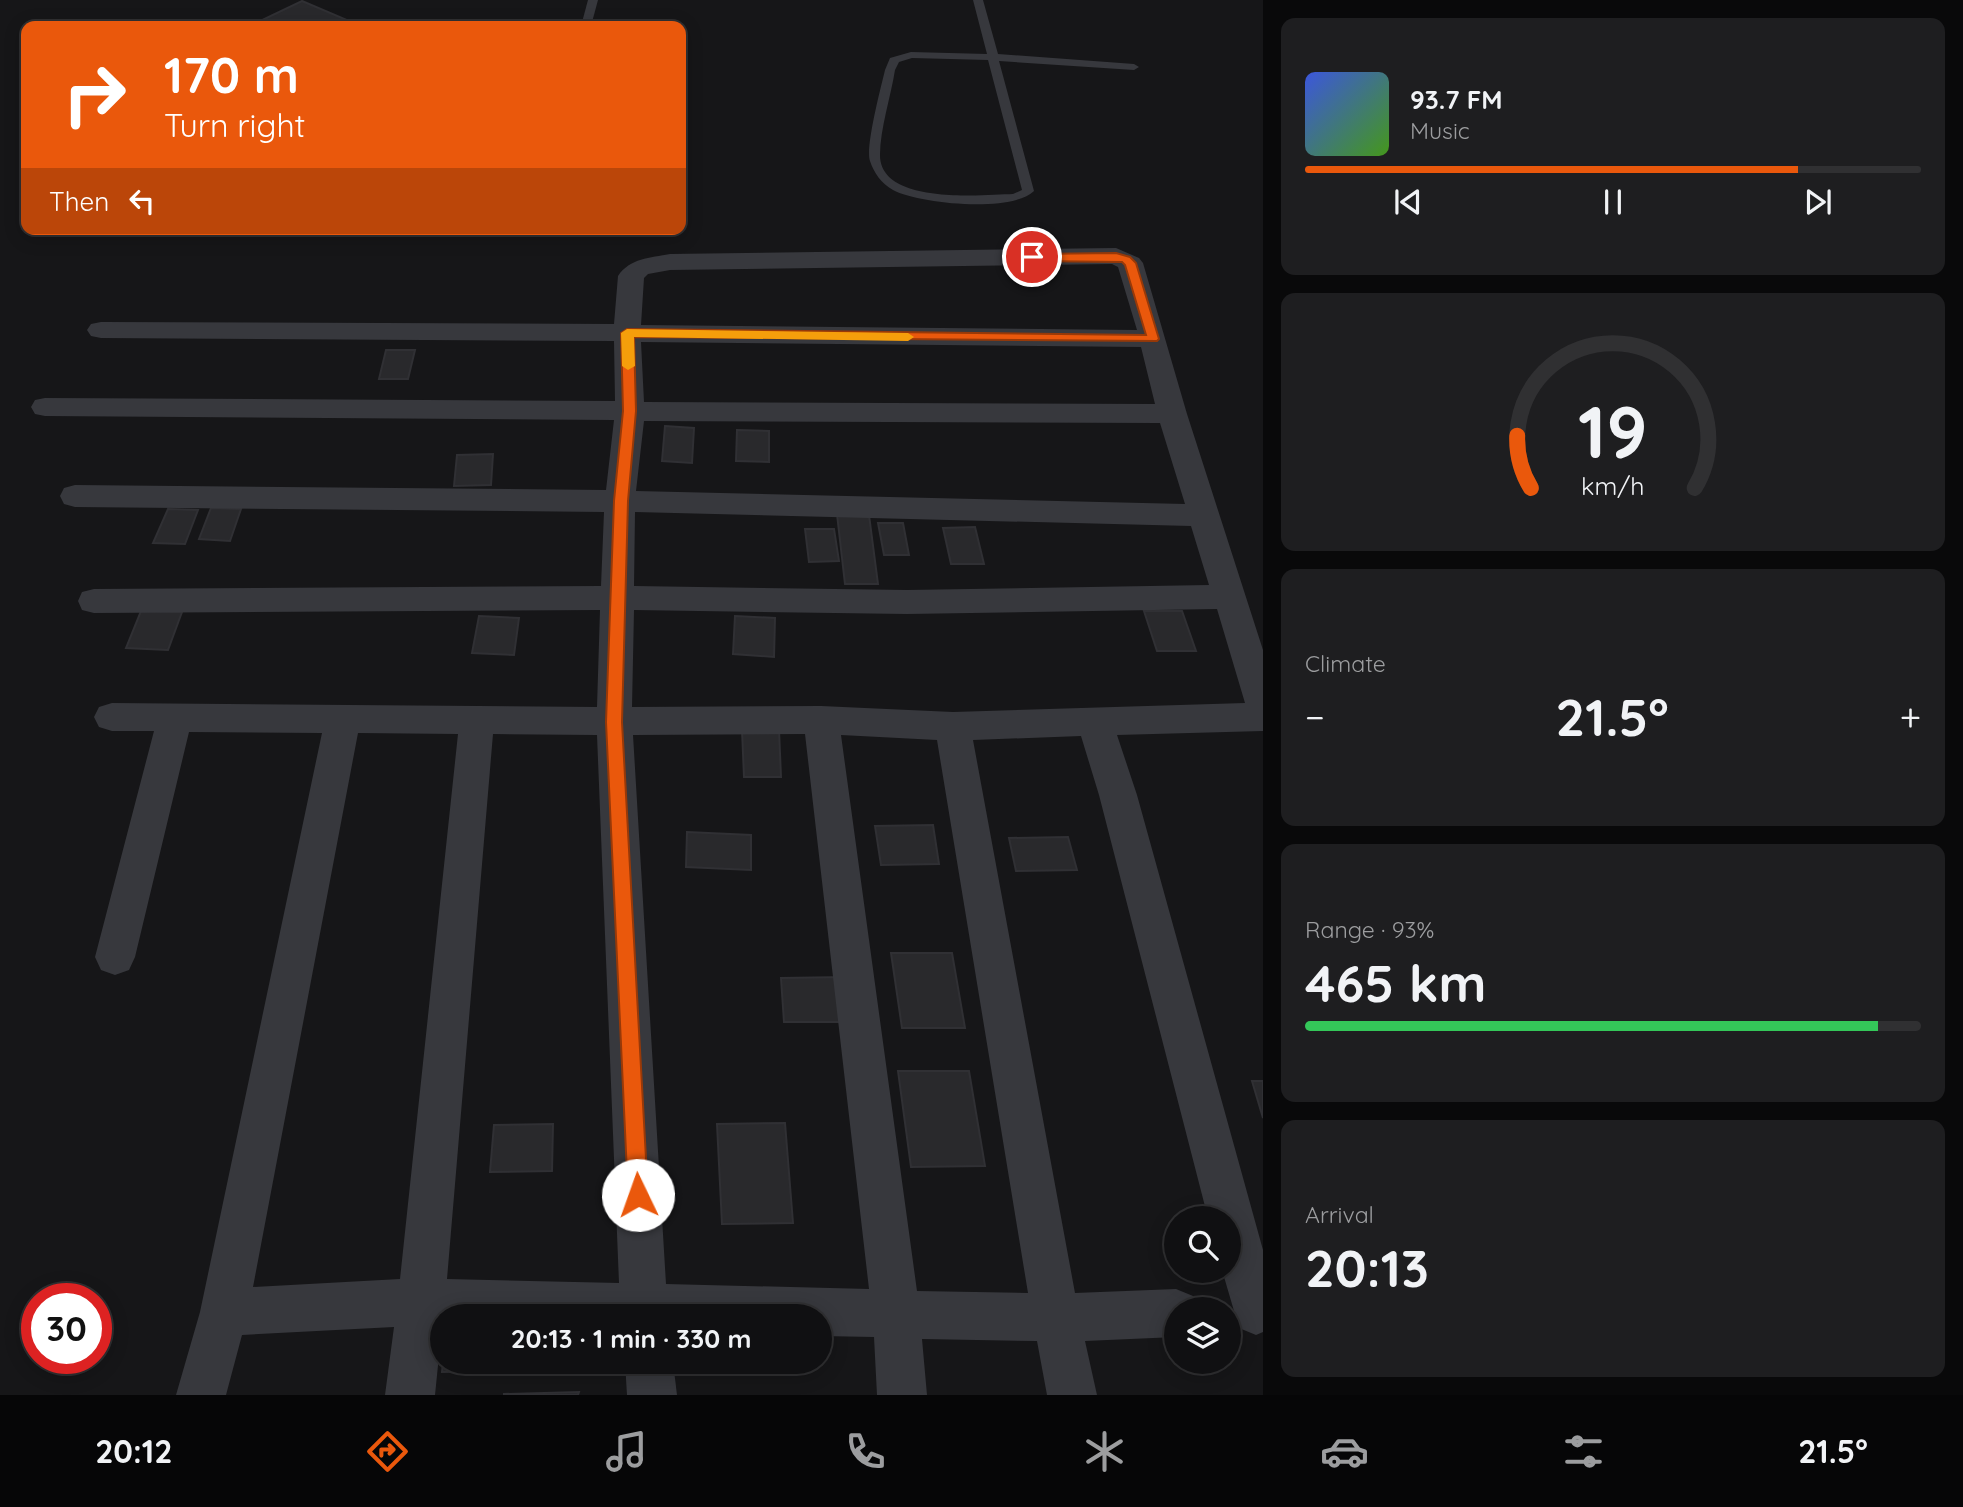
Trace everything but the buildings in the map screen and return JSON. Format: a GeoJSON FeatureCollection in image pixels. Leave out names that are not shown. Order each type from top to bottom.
{"type":"FeatureCollection","features":[{"type":"Feature","properties":{"kind":"street"},"geometry":{"type":"LineString","coordinates":[[644,1304],[614,722],[621,501],[630,411],[627,333],[631,276],[639,268],[670,262],[1116,256],[1130,263],[1172,414],[1263,704]]}},
{"type":"Feature","properties":{"kind":"street"},"geometry":{"type":"LineString","coordinates":[[101,330],[1153,339]]}},
{"type":"Feature","properties":{"kind":"street"},"geometry":{"type":"LineString","coordinates":[[45,407],[1172,414]]}},
{"type":"Feature","properties":{"kind":"street"},"geometry":{"type":"LineString","coordinates":[[75,496],[621,501],[1204,515]]}},
{"type":"Feature","properties":{"kind":"street"},"geometry":{"type":"LineString","coordinates":[[94,601],[617,598],[907,602],[1228,597]]}},
{"type":"Feature","properties":{"kind":"street"},"geometry":{"type":"LineString","coordinates":[[112,717],[614,722],[821,720],[953,726],[1263,717]]}},
{"type":"Feature","properties":{"kind":"street"},"geometry":{"type":"LineString","coordinates":[[115,957],[175,717]]}},
{"type":"Feature","properties":{"kind":"street"},"geometry":{"type":"LineString","coordinates":[[201,1395],[224,1312],[343,718]]}},
{"type":"Feature","properties":{"kind":"street"},"geometry":{"type":"LineString","coordinates":[[410,1395],[477,719]]}},
{"type":"Feature","properties":{"kind":"street"},"geometry":{"type":"LineString","coordinates":[[821,720],[896,1314],[902,1395]]}},
{"type":"Feature","properties":{"kind":"street"},"geometry":{"type":"LineString","coordinates":[[1094,721],[1122,808],[1249,1311]]}},
{"type":"Feature","properties":{"kind":"street"},"geometry":{"type":"LineString","coordinates":[[953,726],[1056,1318],[1072,1395]]}},
{"type":"Feature","properties":{"kind":"street"},"geometry":{"type":"LineString","coordinates":[[224,1312],[421,1302],[471,1304]]}},
{"type":"Feature","properties":{"kind":"street"},"geometry":{"type":"LineString","coordinates":[[832,1313],[1056,1318],[1164,1314]]}},
{"type":"Feature","properties":{"kind":"street"},"geometry":{"type":"LineString","coordinates":[[650,1374],[652,1395]]}},
{"type":"Feature","properties":{"kind":"lane"},"geometry":{"type":"LineString","coordinates":[[587,21],[593,0]]}},
{"type":"Feature","properties":{"kind":"lane"},"geometry":{"type":"LineString","coordinates":[[978,0],[992,57],[1028,191],[1015,198],[921,197],[902,191],[888,183],[877,171],[874,157],[890,69],[894,60],[911,55],[992,57],[1134,67]]}},
{"type":"Feature","properties":{"kind":"slow traffic"},"geometry":{"type":"LineString","coordinates":[[628,366],[627,333],[908,337]]}},
{"type":"Feature","properties":{"kind":"route"},"geometry":{"type":"LineString","coordinates":[[638,1195],[614,722],[621,501],[630,411],[627,333],[1153,339],[1130,263],[1126,260],[1116,256],[1032,257]]}}]}
